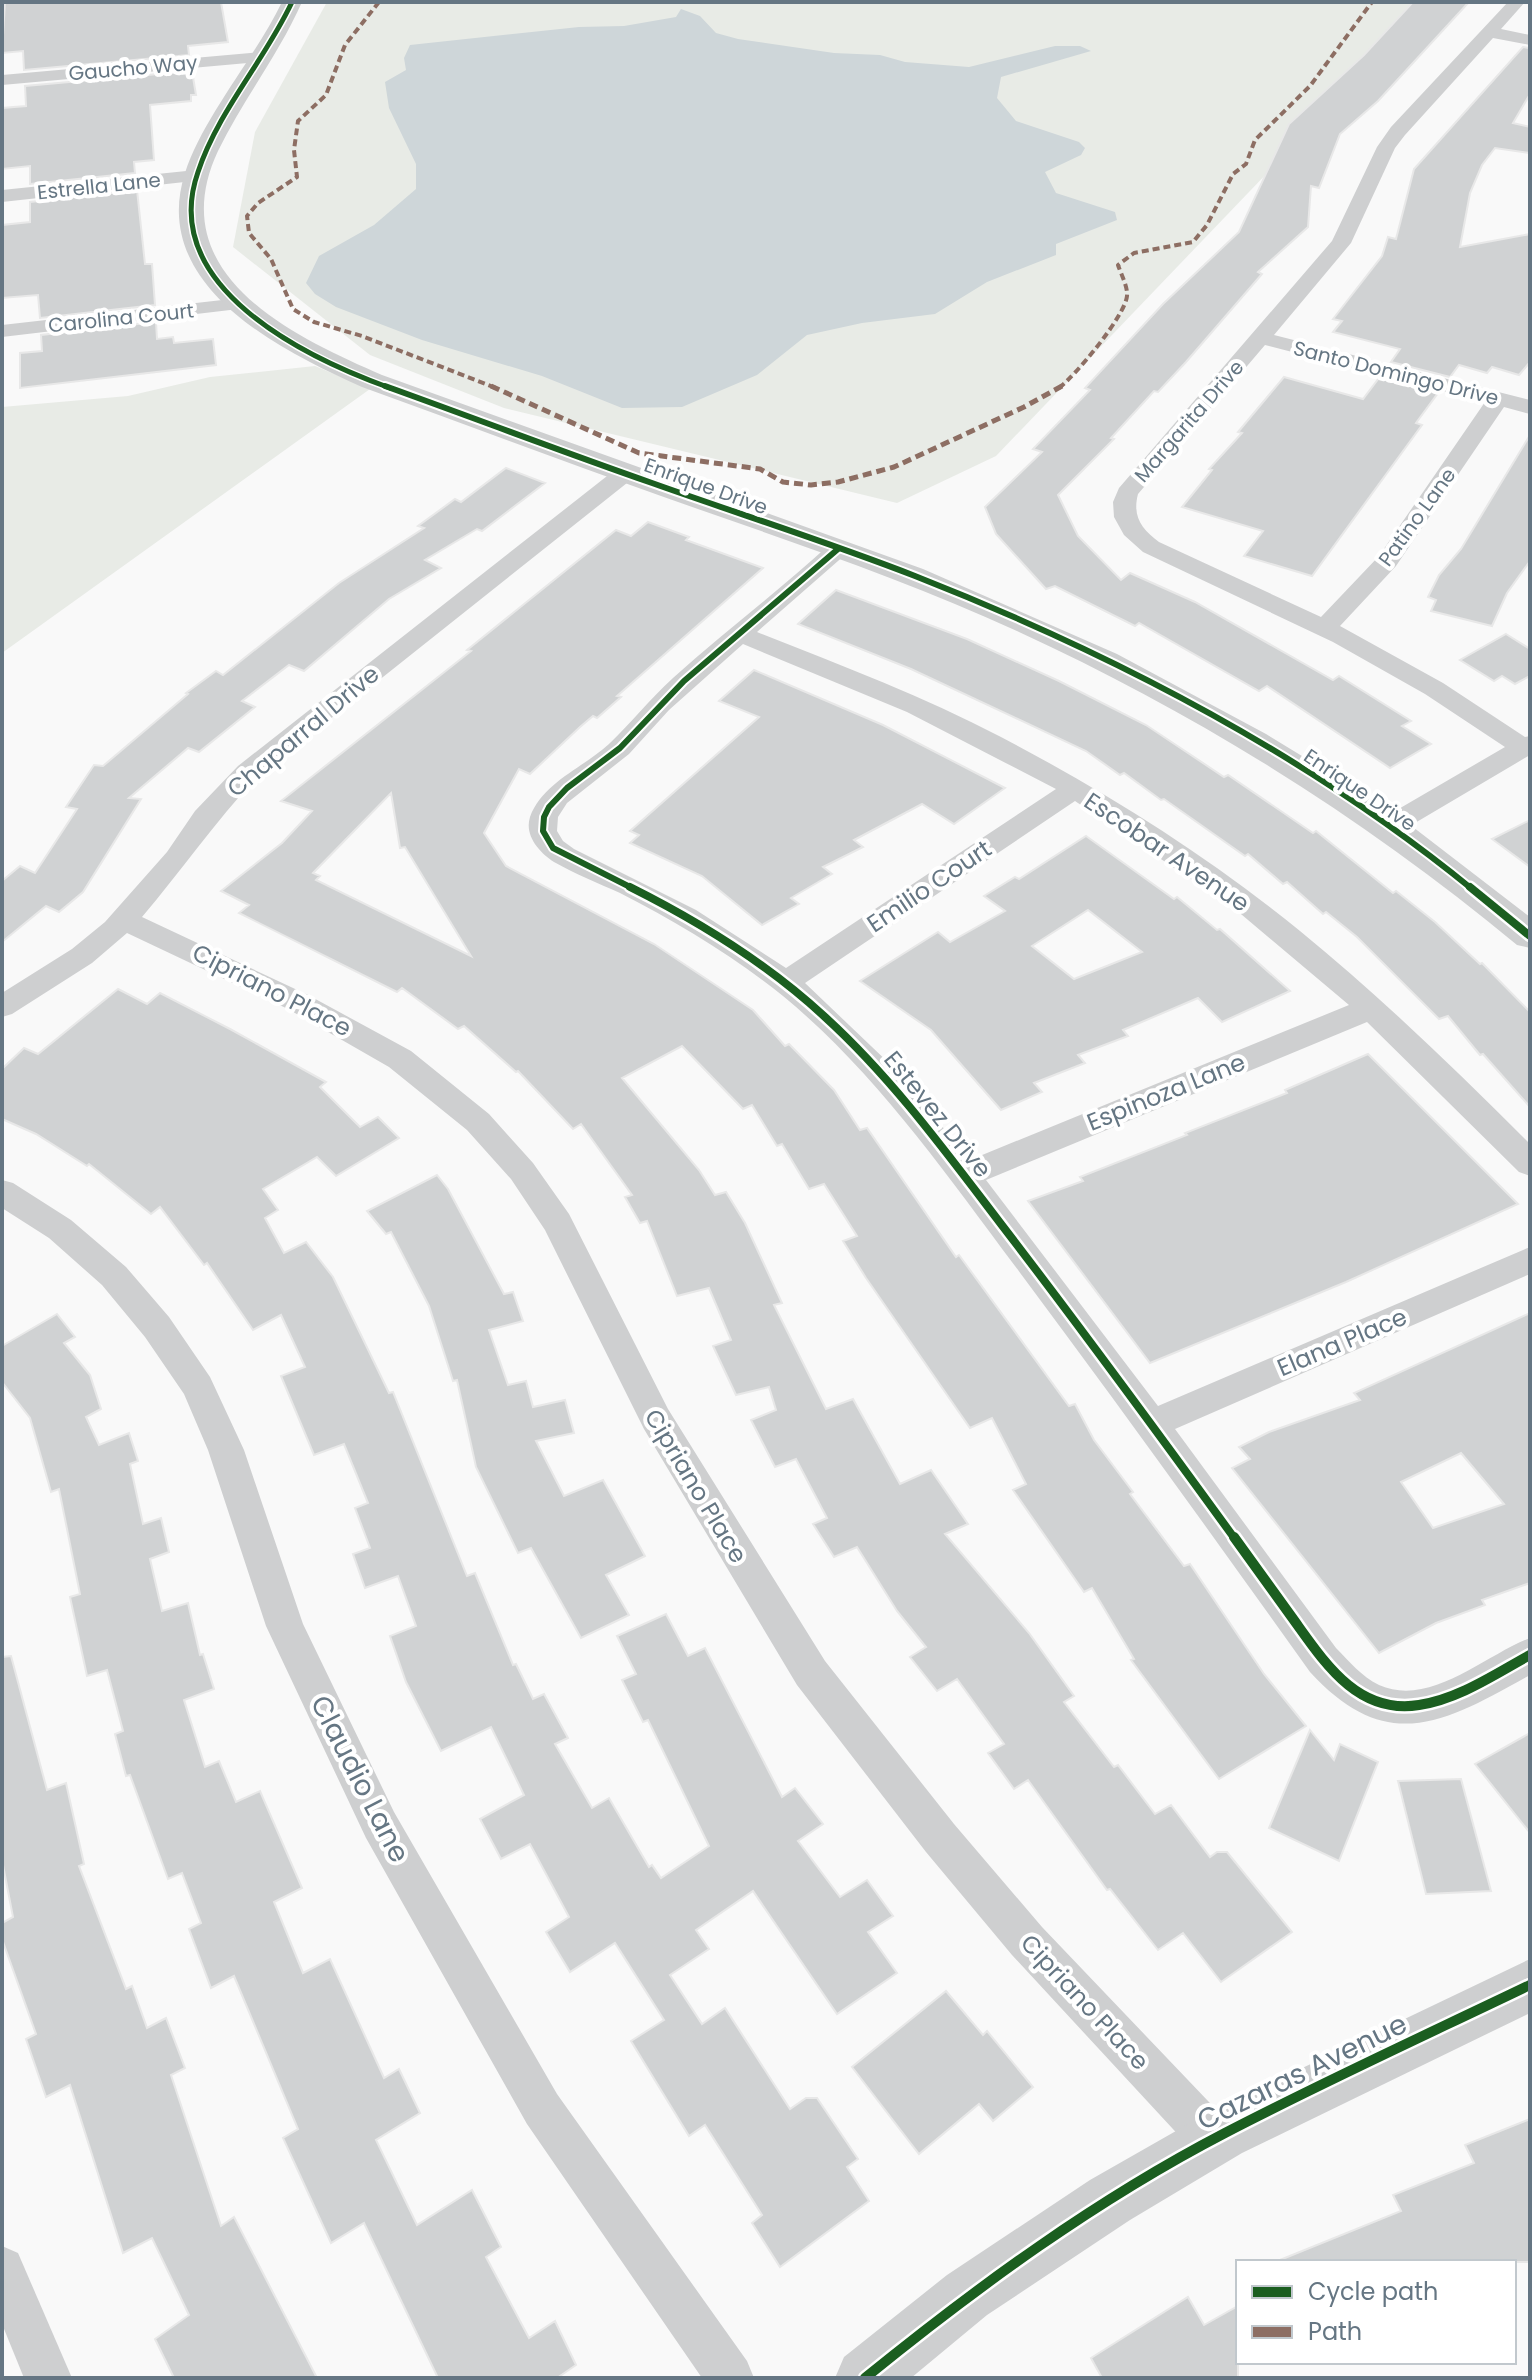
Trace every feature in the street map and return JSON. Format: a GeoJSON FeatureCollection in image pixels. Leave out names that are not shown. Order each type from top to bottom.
{"type":"FeatureCollection","features":[{"type":"Feature","properties":{"kind":"street","name":"Enrique Drive"},"geometry":{"type":"LineString","coordinates":[[292,2],[196,176],[191,214],[193,233],[211,273],[240,304],[285,340],[314,357],[624,474],[950,591],[1128,671],[1299,767],[1388,827],[1493,904],[1530,936]]}},
{"type":"Feature","properties":{"kind":"street","name":"Margarita Drive"},"geometry":{"type":"LineString","coordinates":[[1388,827],[1526,746],[1422,681],[1325,627],[1151,547],[1135,535],[1126,522],[1122,506],[1127,493],[1341,243],[1386,147],[1517,2]]}},
{"type":"Feature","properties":{"kind":"street"},"geometry":{"type":"LineString","coordinates":[[1489,32],[1530,40]]}},
{"type":"Feature","properties":{"kind":"street","name":"Gaucho Way"},"geometry":{"type":"LineString","coordinates":[[2,80],[263,57]]}},
{"type":"Feature","properties":{"kind":"street","name":"Estrella Lane"},"geometry":{"type":"LineString","coordinates":[[2,196],[196,176]]}},
{"type":"Feature","properties":{"kind":"street","name":"Carolina Court"},"geometry":{"type":"LineString","coordinates":[[2,331],[240,304]]}},
{"type":"Feature","properties":{"kind":"street","name":"Santo Domingo Drive"},"geometry":{"type":"LineString","coordinates":[[1262,338],[1530,407]]}},
{"type":"Feature","properties":{"kind":"street","name":"Patino Lane"},"geometry":{"type":"LineString","coordinates":[[1325,627],[1388,561],[1498,399]]}},
{"type":"Feature","properties":{"kind":"street","name":"Chaparral Drive"},"geometry":{"type":"LineString","coordinates":[[2,1007],[82,956],[124,920],[177,858],[205,817],[247,772],[624,474]]}},
{"type":"Feature","properties":{"kind":"street","name":"Estevez Drive"},"geometry":{"type":"LineString","coordinates":[[838,549],[635,729],[622,746],[580,777],[549,808],[542,831],[553,850],[679,910],[785,983],[856,1046],[915,1113],[964,1176],[1153,1423],[1323,1660],[1349,1688],[1378,1704],[1405,1707],[1436,1704],[1530,1655]]}},
{"type":"Feature","properties":{"kind":"street","name":"Escobar Avenue"},"geometry":{"type":"LineString","coordinates":[[742,635],[919,707],[1073,790],[1202,871],[1309,954],[1530,1164]]}},
{"type":"Feature","properties":{"kind":"street","name":"Emilio Court"},"geometry":{"type":"LineString","coordinates":[[785,983],[1073,790]]}},
{"type":"Feature","properties":{"kind":"street","name":"Cipriano Place"},"geometry":{"type":"LineString","coordinates":[[124,920],[298,1002],[400,1059],[478,1122],[522,1171],[558,1223],[656,1419],[811,1673],[940,1838],[1027,1941],[1213,2139]]}},
{"type":"Feature","properties":{"kind":"street","name":"Espinoza Lane"},"geometry":{"type":"LineString","coordinates":[[964,1176],[1369,1009]]}},
{"type":"Feature","properties":{"kind":"street","name":"Claudio Lane"},"geometry":{"type":"LineString","coordinates":[[2,1192],[60,1229],[114,1276],[157,1327],[198,1387],[226,1450],[285,1626],[380,1825],[542,2109],[730,2378]]}},
{"type":"Feature","properties":{"kind":"street","name":"Elana Place"},"geometry":{"type":"LineString","coordinates":[[1153,1423],[1530,1260]]}},
{"type":"Feature","properties":{"kind":"street","name":"Cazaras Avenue"},"geometry":{"type":"LineString","coordinates":[[865,2378],[967,2295],[1110,2200],[1213,2139],[1530,1985]]}},
{"type":"Feature","properties":{"kind":"street"},"geometry":{"type":"LineString","coordinates":[[2,2269],[48,2378]]}},
{"type":"Feature","properties":{"kind":"shaded area"},"geometry":{"type":"Polygon","coordinates":[[[327,2],[1431,2],[996,456],[897,503],[504,408],[370,355],[233,247],[255,132],[327,2]]]}},
{"type":"Feature","properties":{"kind":"shaded area"},"geometry":{"type":"Polygon","coordinates":[[[681,9],[700,16],[716,33],[738,39],[834,53],[880,55],[905,62],[969,67],[1055,46],[1080,46],[1091,51],[1001,77],[997,98],[1016,121],[1079,142],[1085,148],[1081,155],[1045,172],[1056,193],[1115,212],[1117,220],[1056,244],[1056,255],[987,282],[935,314],[862,323],[807,335],[757,375],[682,407],[622,408],[542,376],[422,340],[336,307],[315,294],[306,283],[319,256],[374,225],[416,189],[416,164],[389,108],[385,82],[406,70],[404,58],[410,45],[579,27],[624,26],[676,17],[681,9]]]}},
{"type":"Feature","properties":{"kind":"shaded area"},"geometry":{"type":"Polygon","coordinates":[[[315,366],[370,389],[2,653],[2,407],[128,396],[210,377],[315,366]]]}},
{"type":"Feature","properties":{"kind":"building"},"geometry":{"type":"Polygon","coordinates":[[[5,2],[221,2],[228,42],[188,46],[189,55],[24,70],[23,51],[2,53],[5,2]]]}},
{"type":"Feature","properties":{"kind":"building"},"geometry":{"type":"Polygon","coordinates":[[[1413,2],[1469,2],[1378,101],[1340,134],[1319,188],[1311,186],[1308,227],[1258,272],[1262,274],[1186,362],[1158,392],[1154,391],[1111,438],[1114,439],[1058,495],[1078,536],[1121,580],[1130,573],[1195,602],[1333,680],[1339,676],[1411,721],[1402,726],[1431,744],[1390,768],[1267,686],[1259,691],[1139,623],[1135,626],[1055,586],[1046,589],[996,534],[985,507],[1042,452],[1033,449],[1090,390],[1085,388],[1163,304],[1239,232],[1289,124],[1364,55],[1413,2]]]}},
{"type":"Feature","properties":{"kind":"building"},"geometry":{"type":"Polygon","coordinates":[[[1523,47],[1530,48],[1530,94],[1513,123],[1530,127],[1530,153],[1495,148],[1482,165],[1470,193],[1460,247],[1530,234],[1530,362],[1519,375],[1492,367],[1487,373],[1459,365],[1450,377],[1391,362],[1400,349],[1333,332],[1342,321],[1333,319],[1382,256],[1388,237],[1396,239],[1414,169],[1523,47]]]}},
{"type":"Feature","properties":{"kind":"building"},"geometry":{"type":"Polygon","coordinates":[[[192,71],[196,95],[191,95],[191,101],[150,105],[154,160],[134,162],[135,173],[30,184],[30,166],[2,169],[2,108],[26,106],[25,86],[192,71]]]}},
{"type":"Feature","properties":{"kind":"building"},"geometry":{"type":"Polygon","coordinates":[[[137,190],[145,264],[152,264],[155,305],[40,318],[38,295],[2,298],[2,225],[30,222],[30,202],[137,190]]]}},
{"type":"Feature","properties":{"kind":"building"},"geometry":{"type":"Polygon","coordinates":[[[156,322],[157,339],[173,337],[174,343],[213,339],[216,365],[20,388],[20,353],[42,351],[41,335],[156,322]]]}},
{"type":"Feature","properties":{"kind":"building"},"geometry":{"type":"Polygon","coordinates":[[[1284,377],[1363,399],[1379,378],[1438,393],[1416,423],[1422,425],[1312,576],[1244,556],[1263,531],[1182,507],[1284,377]]]}},
{"type":"Feature","properties":{"kind":"building"},"geometry":{"type":"Polygon","coordinates":[[[1530,435],[1530,561],[1507,593],[1492,626],[1431,611],[1436,600],[1428,597],[1439,575],[1461,549],[1530,435]]]}},
{"type":"Feature","properties":{"kind":"building"},"geometry":{"type":"Polygon","coordinates":[[[506,468],[545,483],[482,531],[477,529],[425,560],[441,568],[389,599],[304,671],[289,665],[242,701],[255,707],[199,752],[188,748],[129,798],[141,799],[83,892],[59,912],[46,906],[2,942],[2,881],[20,866],[35,873],[77,809],[66,807],[94,765],[103,766],[186,693],[216,671],[223,675],[339,583],[424,528],[418,526],[455,499],[461,502],[506,468]]]}},
{"type":"Feature","properties":{"kind":"building"},"geometry":{"type":"Polygon","coordinates":[[[648,522],[689,537],[686,540],[763,568],[617,696],[621,697],[597,718],[593,716],[580,727],[530,774],[519,769],[484,833],[506,866],[654,944],[753,1010],[785,1046],[789,1044],[834,1090],[860,1130],[867,1128],[956,1257],[959,1255],[1069,1406],[1075,1404],[1094,1440],[1133,1492],[1130,1494],[1184,1566],[1190,1564],[1264,1674],[1306,1726],[1219,1779],[1131,1660],[1134,1659],[1092,1588],[1084,1592],[1013,1490],[1026,1484],[992,1418],[970,1428],[866,1278],[843,1241],[857,1236],[824,1184],[809,1189],[782,1144],[777,1146],[752,1105],[743,1109],[682,1046],[622,1078],[699,1170],[715,1195],[726,1192],[745,1223],[782,1303],[774,1305],[826,1409],[853,1399],[900,1484],[931,1470],[968,1524],[945,1534],[1029,1633],[1074,1696],[1064,1702],[1114,1767],[1118,1765],[1155,1814],[1171,1805],[1210,1857],[1217,1852],[1227,1852],[1292,1932],[1221,1982],[1183,1933],[1158,1950],[1110,1889],[1107,1890],[1028,1780],[1014,1789],[988,1753],[1004,1744],[957,1679],[937,1691],[910,1657],[926,1647],[897,1611],[857,1547],[834,1557],[813,1524],[827,1518],[796,1459],[775,1467],[751,1420],[776,1410],[769,1387],[736,1395],[713,1346],[731,1340],[709,1288],[677,1296],[647,1221],[640,1223],[625,1197],[632,1195],[581,1124],[573,1129],[518,1071],[464,1026],[458,1029],[402,988],[397,992],[239,913],[249,905],[221,891],[282,843],[312,811],[281,801],[471,651],[467,650],[616,530],[631,536],[648,522]],[[391,793],[313,873],[320,876],[316,880],[471,956],[405,847],[400,848],[391,793]]]}},
{"type":"Feature","properties":{"kind":"building"},"geometry":{"type":"Polygon","coordinates":[[[836,590],[967,639],[1059,681],[1146,725],[1224,777],[1228,775],[1313,833],[1316,831],[1393,893],[1396,891],[1435,922],[1482,963],[1530,1012],[1530,1107],[1448,1016],[1439,1019],[1357,937],[1326,912],[1323,914],[1287,882],[1283,884],[1248,854],[1245,856],[1164,799],[1161,800],[1124,773],[1120,775],[1086,751],[911,669],[798,624],[836,590]]]}},
{"type":"Feature","properties":{"kind":"building"},"geometry":{"type":"Polygon","coordinates":[[[1506,634],[1530,649],[1530,676],[1515,684],[1502,676],[1494,681],[1460,660],[1506,634]]]}},
{"type":"Feature","properties":{"kind":"building"},"geometry":{"type":"Polygon","coordinates":[[[754,670],[883,725],[1005,788],[954,824],[922,804],[854,840],[863,847],[823,867],[832,874],[791,898],[799,904],[762,925],[702,876],[630,843],[639,835],[630,831],[759,717],[719,701],[754,670]]]}},
{"type":"Feature","properties":{"kind":"building"},"geometry":{"type":"Polygon","coordinates":[[[1530,820],[1530,867],[1492,839],[1530,820]]]}},
{"type":"Feature","properties":{"kind":"building"},"geometry":{"type":"Polygon","coordinates":[[[1086,836],[1174,899],[1177,897],[1217,930],[1220,929],[1290,991],[1222,1022],[1198,998],[1123,1030],[1128,1036],[1078,1055],[1085,1063],[1034,1083],[1042,1092],[1001,1110],[931,1030],[860,981],[938,932],[950,942],[1005,911],[984,896],[1015,877],[1019,879],[1086,836]],[[1088,910],[1032,946],[1074,979],[1142,952],[1088,910]]]}},
{"type":"Feature","properties":{"kind":"building"},"geometry":{"type":"Polygon","coordinates":[[[118,989],[147,1004],[160,993],[230,1029],[326,1082],[320,1087],[360,1127],[378,1117],[399,1138],[336,1176],[317,1157],[263,1189],[278,1210],[265,1218],[284,1253],[306,1242],[333,1277],[389,1393],[393,1392],[467,1576],[475,1573],[513,1665],[516,1664],[533,1699],[544,1694],[568,1738],[555,1744],[592,1808],[609,1798],[649,1867],[652,1865],[661,1878],[709,1846],[648,1720],[643,1722],[622,1680],[636,1674],[617,1636],[666,1614],[688,1656],[705,1648],[782,1797],[795,1788],[823,1824],[798,1841],[840,1897],[867,1880],[893,1916],[868,1932],[897,1973],[837,2014],[753,1891],[696,1930],[709,1949],[670,1975],[702,2024],[725,2008],[790,2109],[806,2098],[817,2098],[858,2159],[847,2167],[869,2201],[780,2267],[752,2223],[762,2215],[705,2125],[689,2136],[631,2041],[664,2020],[615,1943],[570,1972],[546,1932],[569,1917],[530,1844],[501,1859],[480,1819],[524,1795],[491,1727],[441,1751],[406,1682],[390,1636],[416,1626],[398,1576],[365,1588],[353,1554],[370,1548],[355,1508],[368,1503],[344,1444],[314,1455],[281,1376],[305,1367],[281,1315],[253,1330],[207,1263],[204,1265],[160,1207],[151,1214],[89,1164],[87,1166],[36,1134],[2,1119],[2,1069],[24,1048],[38,1054],[118,989]]]}},
{"type":"Feature","properties":{"kind":"building"},"geometry":{"type":"Polygon","coordinates":[[[1368,1054],[1518,1204],[1346,1282],[1150,1363],[1028,1201],[1083,1181],[1080,1177],[1287,1093],[1285,1090],[1368,1054]]]}},
{"type":"Feature","properties":{"kind":"building"},"geometry":{"type":"Polygon","coordinates":[[[437,1175],[448,1189],[504,1294],[513,1292],[523,1321],[489,1330],[508,1385],[526,1381],[533,1407],[565,1400],[574,1433],[536,1441],[564,1496],[603,1480],[645,1556],[606,1575],[629,1615],[581,1638],[531,1548],[518,1553],[476,1467],[457,1380],[453,1381],[429,1306],[391,1232],[386,1234],[367,1211],[437,1175]]]}},
{"type":"Feature","properties":{"kind":"building"},"geometry":{"type":"Polygon","coordinates":[[[1530,1313],[1530,1583],[1482,1600],[1485,1605],[1436,1623],[1379,1653],[1232,1468],[1250,1459],[1239,1447],[1269,1432],[1360,1400],[1354,1393],[1530,1313]],[[1461,1453],[1401,1482],[1433,1528],[1504,1504],[1461,1453]]]}},
{"type":"Feature","properties":{"kind":"building"},"geometry":{"type":"Polygon","coordinates":[[[57,1314],[75,1337],[64,1343],[90,1375],[101,1409],[86,1417],[99,1445],[129,1433],[138,1461],[130,1464],[143,1524],[161,1518],[169,1552],[150,1559],[162,1611],[188,1603],[200,1655],[203,1654],[214,1689],[184,1700],[205,1767],[219,1761],[236,1802],[260,1791],[302,1888],[274,1902],[303,1973],[330,1959],[384,2078],[399,2069],[420,2113],[376,2140],[417,2225],[472,2190],[501,2247],[486,2257],[529,2338],[555,2321],[576,2365],[557,2378],[438,2378],[364,2223],[331,2243],[283,2138],[298,2129],[234,1976],[211,1988],[189,1929],[201,1923],[182,1873],[168,1879],[130,1775],[126,1776],[115,1734],[123,1731],[107,1670],[87,1676],[70,1597],[80,1594],[59,1489],[51,1492],[30,1418],[2,1382],[2,1346],[57,1314]]]}},
{"type":"Feature","properties":{"kind":"building"},"geometry":{"type":"Polygon","coordinates":[[[11,1656],[47,1790],[66,1783],[84,1864],[79,1866],[126,1989],[132,1986],[147,2028],[166,2018],[185,2068],[171,2075],[221,2226],[234,2217],[317,2378],[174,2378],[155,2339],[189,2315],[152,2238],[123,2253],[70,2085],[46,2097],[26,2039],[36,2034],[2,1939],[2,1923],[13,1917],[2,1860],[2,1657],[11,1656]]]}},
{"type":"Feature","properties":{"kind":"building"},"geometry":{"type":"Polygon","coordinates":[[[1310,1730],[1334,1760],[1340,1744],[1378,1762],[1339,1861],[1269,1828],[1310,1730]]]}},
{"type":"Feature","properties":{"kind":"building"},"geometry":{"type":"Polygon","coordinates":[[[1530,1733],[1530,1833],[1475,1764],[1530,1733]]]}},
{"type":"Feature","properties":{"kind":"building"},"geometry":{"type":"Polygon","coordinates":[[[1461,1779],[1491,1891],[1426,1894],[1398,1781],[1461,1779]]]}},
{"type":"Feature","properties":{"kind":"building"},"geometry":{"type":"Polygon","coordinates":[[[946,1991],[983,2035],[987,2031],[1033,2087],[993,2121],[979,2104],[919,2154],[852,2067],[946,1991]]]}},
{"type":"Feature","properties":{"kind":"building"},"geometry":{"type":"Polygon","coordinates":[[[1530,2119],[1530,2262],[1280,2260],[1401,2211],[1393,2195],[1474,2163],[1465,2145],[1530,2119]]]}},
{"type":"Feature","properties":{"kind":"building"},"geometry":{"type":"Polygon","coordinates":[[[1188,2297],[1204,2325],[1236,2307],[1238,2378],[1102,2378],[1091,2358],[1188,2297]]]}},
{"type":"Feature","properties":{"kind":"marked path"},"geometry":{"type":"LineString","coordinates":[[379,2],[345,45],[326,95],[298,121],[294,150],[297,177],[258,203],[247,216],[249,233],[271,259],[293,309],[314,322],[362,336],[481,381],[639,453],[760,469],[783,482],[811,485],[866,476],[894,467],[1034,402],[1070,379],[1092,353],[1124,305],[1128,294],[1118,265],[1125,258],[1143,250],[1193,242],[1207,225],[1233,174],[1246,164],[1255,140],[1310,86],[1372,2]]}},
{"type":"Feature","properties":{"kind":"cycle path"},"geometry":{"type":"LineString","coordinates":[[292,2],[270,46],[207,151],[197,173],[190,211],[196,246],[214,277],[240,305],[306,350],[372,381],[913,575],[1106,661],[1181,700],[1327,785],[1397,832],[1530,936]]}},
{"type":"Feature","properties":{"kind":"cycle path"},"geometry":{"type":"LineString","coordinates":[[838,549],[684,681],[611,756],[557,797],[542,825],[548,843],[564,856],[658,901],[740,950],[825,1016],[883,1075],[1052,1290],[1323,1660],[1345,1684],[1371,1701],[1394,1706],[1418,1706],[1464,1691],[1530,1655]]}},
{"type":"Feature","properties":{"kind":"cycle path"},"geometry":{"type":"LineString","coordinates":[[865,2378],[967,2295],[1110,2200],[1223,2134],[1530,1985]]}}]}
